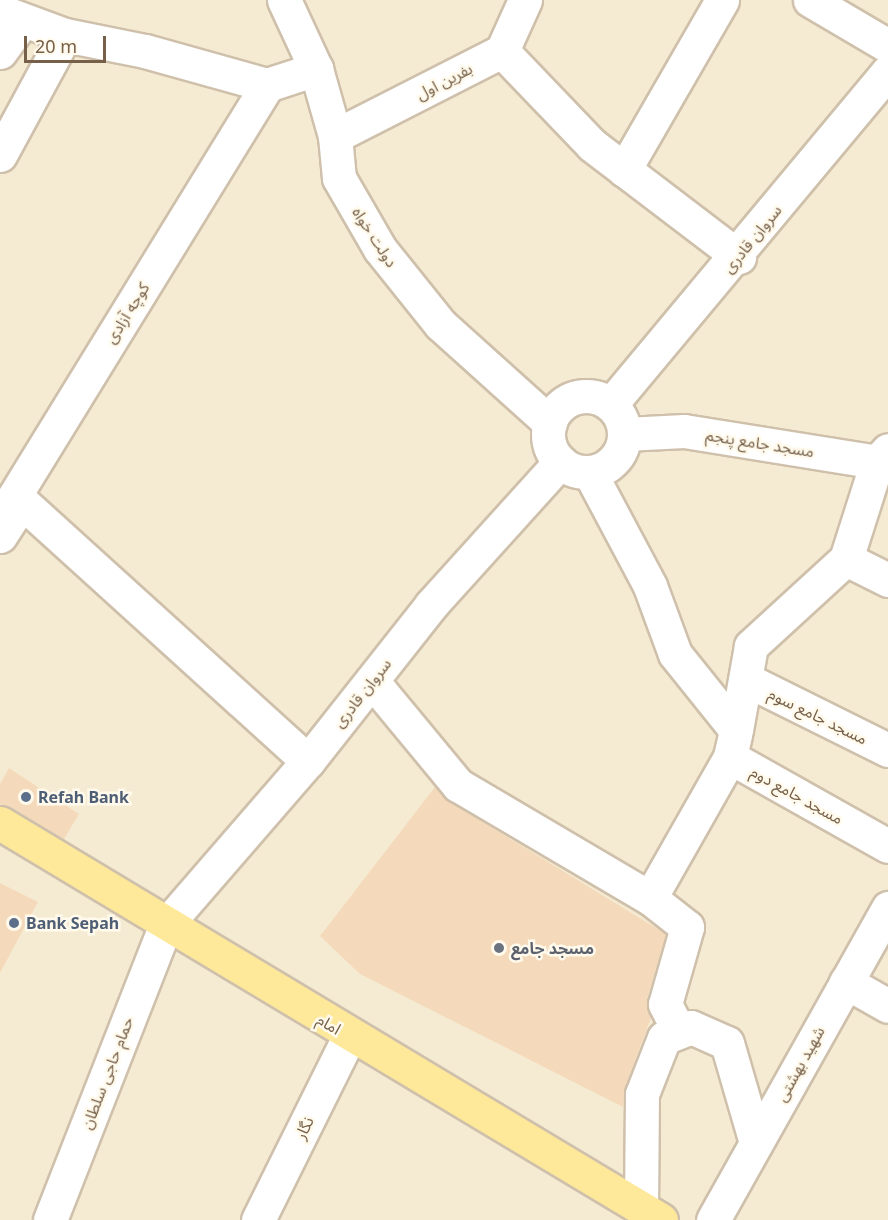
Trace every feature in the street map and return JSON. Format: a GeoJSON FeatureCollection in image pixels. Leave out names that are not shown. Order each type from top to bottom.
{"type":"FeatureCollection","features":[{"type":"Feature","properties":{"kind":"main road","name":"امام"},"geometry":{"type":"LineString","coordinates":[[0,823],[349,1037],[651,1214]]}},
{"type":"Feature","properties":{"kind":"street","name":"دولت خواه"},"geometry":{"type":"LineString","coordinates":[[285,0],[316,69],[336,136],[339,178],[380,249],[440,324],[550,423]]}},
{"type":"Feature","properties":{"kind":"street"},"geometry":{"type":"LineString","coordinates":[[525,0],[502,51],[592,145],[739,257]]}},
{"type":"Feature","properties":{"kind":"street"},"geometry":{"type":"LineString","coordinates":[[624,170],[722,0]]}},
{"type":"Feature","properties":{"kind":"street"},"geometry":{"type":"LineString","coordinates":[[810,0],[888,46]]}},
{"type":"Feature","properties":{"kind":"street"},"geometry":{"type":"LineString","coordinates":[[0,52],[11,16],[65,35],[145,51],[267,85],[316,69]]}},
{"type":"Feature","properties":{"kind":"street"},"geometry":{"type":"LineString","coordinates":[[0,155],[65,35]]}},
{"type":"Feature","properties":{"kind":"street","name":"بفرین اول"},"geometry":{"type":"LineString","coordinates":[[336,136],[502,51]]}},
{"type":"Feature","properties":{"kind":"street","name":"سروان قادری"},"geometry":{"type":"LineString","coordinates":[[611,404],[739,257],[888,71]]}},
{"type":"Feature","properties":{"kind":"street","name":"کوچه آزادی"},"geometry":{"type":"LineString","coordinates":[[0,536],[11,497],[267,85]]}},
{"type":"Feature","properties":{"kind":"street"},"geometry":{"type":"LineString","coordinates":[[575,467],[618,456],[625,434],[611,404],[576,397],[564,402],[550,423],[549,444],[575,467],[650,586],[675,654],[733,743]]}},
{"type":"Feature","properties":{"kind":"street","name":"مسجد جامع پنجم"},"geometry":{"type":"LineString","coordinates":[[625,434],[684,431],[883,456]]}},
{"type":"Feature","properties":{"kind":"street"},"geometry":{"type":"LineString","coordinates":[[650,898],[733,743],[749,681],[752,645],[846,559],[883,456]]}},
{"type":"Feature","properties":{"kind":"street","name":"سروان قادری"},"geometry":{"type":"LineString","coordinates":[[165,926],[308,761],[431,604],[575,467]]}},
{"type":"Feature","properties":{"kind":"street"},"geometry":{"type":"LineString","coordinates":[[11,497],[308,761]]}},
{"type":"Feature","properties":{"kind":"street"},"geometry":{"type":"LineString","coordinates":[[846,559],[888,580]]}},
{"type":"Feature","properties":{"kind":"street"},"geometry":{"type":"LineString","coordinates":[[372,681],[458,785],[650,898],[687,927],[665,1004],[679,1032]]}},
{"type":"Feature","properties":{"kind":"street","name":"مسجد جامع سوم"},"geometry":{"type":"LineString","coordinates":[[749,681],[888,750]]}},
{"type":"Feature","properties":{"kind":"street","name":"مسجد جامع دوم"},"geometry":{"type":"LineString","coordinates":[[733,743],[888,846]]}},
{"type":"Feature","properties":{"kind":"street","name":"شهید بهشتی"},"geometry":{"type":"LineString","coordinates":[[713,1220],[888,908]]}},
{"type":"Feature","properties":{"kind":"street","name":"حمام حاجی سلطان"},"geometry":{"type":"LineString","coordinates":[[50,1220],[165,926]]}},
{"type":"Feature","properties":{"kind":"street"},"geometry":{"type":"LineString","coordinates":[[846,982],[888,1006]]}},
{"type":"Feature","properties":{"kind":"street"},"geometry":{"type":"LineString","coordinates":[[651,1214],[642,1094],[664,1038],[691,1027],[727,1043],[756,1143]]}},
{"type":"Feature","properties":{"kind":"street","name":"نگار"},"geometry":{"type":"LineString","coordinates":[[258,1220],[349,1037]]}},
{"type":"Feature","properties":{"kind":"shaded area"},"geometry":{"type":"Polygon","coordinates":[[[0,0],[888,0],[888,1220],[0,1220],[0,0]]]}},
{"type":"Feature","properties":{"kind":"building","name":"Refah Bank"},"geometry":{"type":"Polygon","coordinates":[[[9,768],[79,814],[64,839],[0,804],[0,784],[9,768]]]}},
{"type":"Feature","properties":{"kind":"building","name":"مسجد جامع"},"geometry":{"type":"Polygon","coordinates":[[[435,787],[448,801],[666,934],[647,999],[651,1018],[625,1087],[623,1107],[360,974],[320,936],[435,787]]]}},
{"type":"Feature","properties":{"kind":"building","name":"Bank Sepah"},"geometry":{"type":"Polygon","coordinates":[[[0,883],[38,902],[0,973],[0,883]]]}},
{"type":"Feature","properties":{"kind":"place","name":"Refah Bank"},"geometry":{"type":"Point","coordinates":[26,797]}},
{"type":"Feature","properties":{"kind":"place","name":"Bank Sepah"},"geometry":{"type":"Point","coordinates":[14,923]}},
{"type":"Feature","properties":{"kind":"place","name":"مسجد جامع"},"geometry":{"type":"Point","coordinates":[499,948]}}]}
